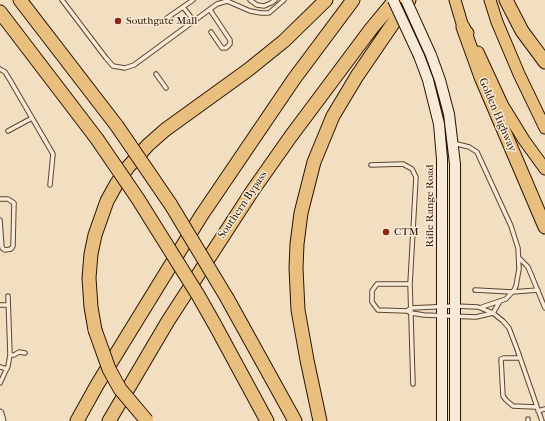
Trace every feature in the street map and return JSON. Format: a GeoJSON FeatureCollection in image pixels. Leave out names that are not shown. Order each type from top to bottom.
{"type":"FeatureCollection","features":[{"type":"Feature","properties":{"kind":"highway"},"geometry":{"type":"LineString","coordinates":[[20,0],[117,126],[170,205],[227,298],[295,421]]}},
{"type":"Feature","properties":{"kind":"highway"},"geometry":{"type":"LineString","coordinates":[[147,421],[120,389],[110,369],[95,330],[91,307],[89,278],[91,254],[95,234],[107,202],[128,167],[148,145],[165,130],[248,70],[284,41],[326,0]]}},
{"type":"Feature","properties":{"kind":"highway"},"geometry":{"type":"LineString","coordinates":[[77,421],[97,385],[201,216],[294,79],[353,0]]}},
{"type":"Feature","properties":{"kind":"highway","name":"Southern Bypass"},"geometry":{"type":"LineString","coordinates":[[109,421],[168,321],[253,190],[291,136],[394,0]]}},
{"type":"Feature","properties":{"kind":"highway"},"geometry":{"type":"LineString","coordinates":[[320,421],[298,310],[296,268],[301,213],[314,162],[333,116],[360,70],[407,0]]}},
{"type":"Feature","properties":{"kind":"highway"},"geometry":{"type":"LineString","coordinates":[[506,0],[522,31],[545,62]]}},
{"type":"Feature","properties":{"kind":"highway"},"geometry":{"type":"LineString","coordinates":[[0,12],[97,140],[142,205],[198,295],[267,421]]}},
{"type":"Feature","properties":{"kind":"highway","name":"Golden Highway"},"geometry":{"type":"LineString","coordinates":[[463,27],[481,77],[545,227]]}},
{"type":"Feature","properties":{"kind":"main road","name":"Rifle Range Road"},"geometry":{"type":"LineString","coordinates":[[394,0],[428,80],[439,124],[441,141],[443,220],[442,421]]}},
{"type":"Feature","properties":{"kind":"main road"},"geometry":{"type":"LineString","coordinates":[[407,0],[431,55],[440,80],[449,114],[453,143],[455,421]]}},
{"type":"Feature","properties":{"kind":"main road","name":"Golden Highway"},"geometry":{"type":"LineString","coordinates":[[455,0],[463,27]]}},
{"type":"Feature","properties":{"kind":"main road"},"geometry":{"type":"LineString","coordinates":[[490,0],[518,74],[545,128]]}},
{"type":"Feature","properties":{"kind":"main road"},"geometry":{"type":"LineString","coordinates":[[463,27],[475,45],[503,106],[524,140],[545,169]]}},
{"type":"Feature","properties":{"kind":"street"},"geometry":{"type":"LineString","coordinates":[[0,413],[2,421]]}},
{"type":"Feature","properties":{"kind":"lane"},"geometry":{"type":"LineString","coordinates":[[62,0],[106,58],[114,66],[125,68],[134,65],[218,4],[227,1],[250,11],[269,13],[284,0]]}},
{"type":"Feature","properties":{"kind":"lane"},"geometry":{"type":"LineString","coordinates":[[167,18],[193,0]]}},
{"type":"Feature","properties":{"kind":"lane"},"geometry":{"type":"LineString","coordinates":[[250,0],[257,5],[264,6],[275,0]]}},
{"type":"Feature","properties":{"kind":"lane"},"geometry":{"type":"LineString","coordinates":[[183,7],[194,21]]}},
{"type":"Feature","properties":{"kind":"lane"},"geometry":{"type":"LineString","coordinates":[[210,10],[230,40],[230,44],[226,48],[222,48],[210,32]]}},
{"type":"Feature","properties":{"kind":"lane"},"geometry":{"type":"LineString","coordinates":[[0,69],[2,69],[10,80],[53,154],[50,185]]}},
{"type":"Feature","properties":{"kind":"lane"},"geometry":{"type":"LineString","coordinates":[[156,74],[166,88]]}},
{"type":"Feature","properties":{"kind":"lane"},"geometry":{"type":"LineString","coordinates":[[8,131],[32,118]]}},
{"type":"Feature","properties":{"kind":"lane"},"geometry":{"type":"LineString","coordinates":[[410,284],[377,284],[372,291],[372,302],[378,310],[454,311],[482,308],[506,299],[516,286],[519,258],[518,248],[511,226],[477,152],[464,145],[453,143]]}},
{"type":"Feature","properties":{"kind":"lane"},"geometry":{"type":"LineString","coordinates":[[371,165],[404,164],[412,169],[416,177],[409,311],[413,384]]}},
{"type":"Feature","properties":{"kind":"lane"},"geometry":{"type":"LineString","coordinates":[[0,199],[8,199],[14,203],[11,249],[5,250],[2,248],[0,220]]}},
{"type":"Feature","properties":{"kind":"lane"},"geometry":{"type":"LineString","coordinates":[[519,258],[528,268],[545,308]]}},
{"type":"Feature","properties":{"kind":"lane"},"geometry":{"type":"LineString","coordinates":[[475,290],[512,292],[538,290]]}},
{"type":"Feature","properties":{"kind":"lane"},"geometry":{"type":"LineString","coordinates":[[0,383],[7,369],[10,355],[8,296]]}},
{"type":"Feature","properties":{"kind":"lane"},"geometry":{"type":"LineString","coordinates":[[409,311],[424,315],[442,311],[454,311],[476,317],[493,313],[500,302]]}},
{"type":"Feature","properties":{"kind":"lane"},"geometry":{"type":"LineString","coordinates":[[0,305],[8,305]]}},
{"type":"Feature","properties":{"kind":"lane"},"geometry":{"type":"LineString","coordinates":[[482,308],[493,313],[509,328],[542,421]]}},
{"type":"Feature","properties":{"kind":"lane"},"geometry":{"type":"LineString","coordinates":[[10,355],[14,355],[19,352],[25,353]]}},
{"type":"Feature","properties":{"kind":"lane"},"geometry":{"type":"LineString","coordinates":[[520,358],[501,359],[503,396],[514,406],[537,409],[545,408]]}},
{"type":"Feature","properties":{"kind":"lane"},"geometry":{"type":"LineString","coordinates":[[0,367],[7,369]]}},
{"type":"Feature","properties":{"kind":"place","name":"Southgate Mall"},"geometry":{"type":"Point","coordinates":[118,21]}},
{"type":"Feature","properties":{"kind":"place","name":"CTM"},"geometry":{"type":"Point","coordinates":[386,232]}}]}
